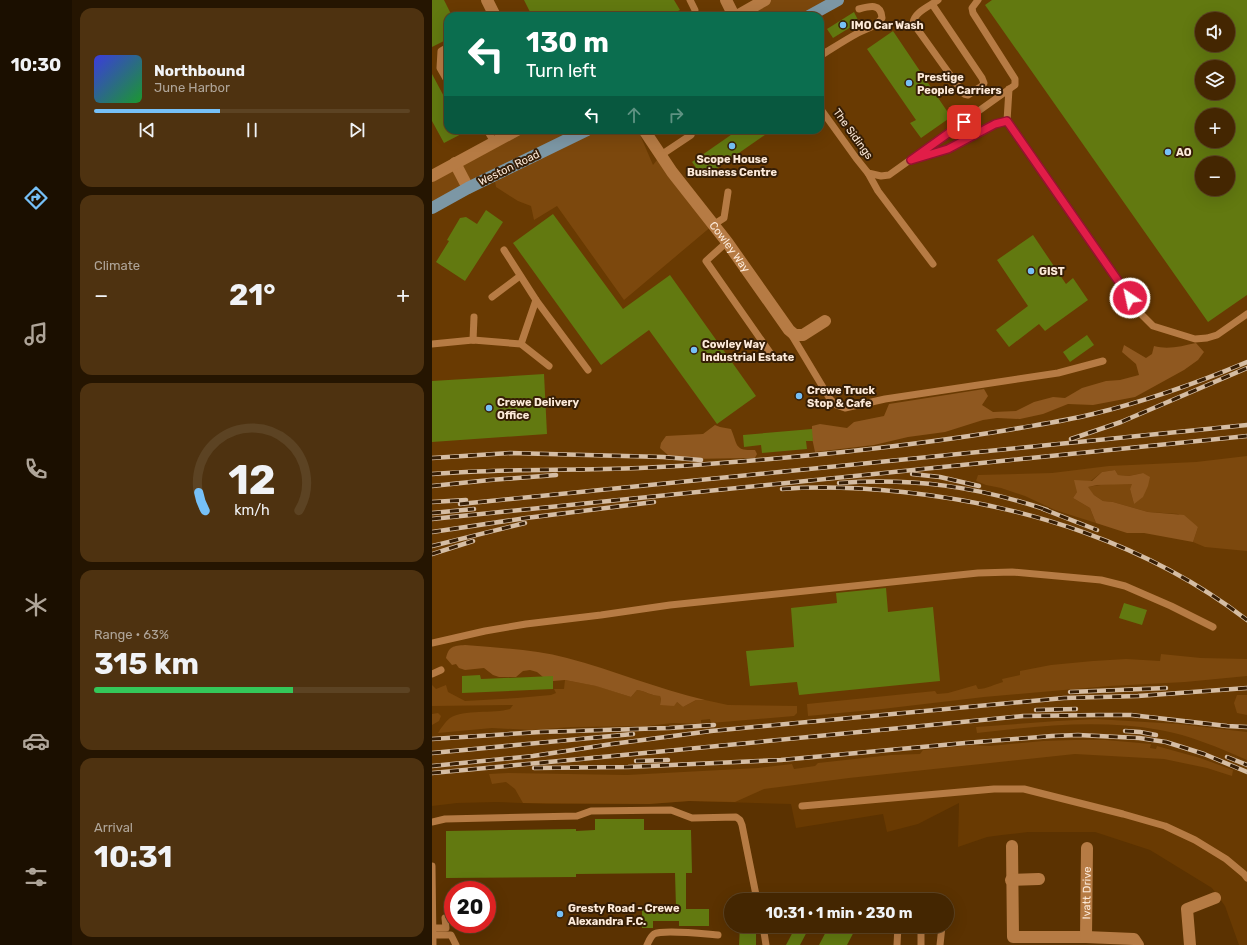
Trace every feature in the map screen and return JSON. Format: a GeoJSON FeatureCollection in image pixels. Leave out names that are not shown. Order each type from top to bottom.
{"type":"FeatureCollection","features":[{"type":"Feature","properties":{"kind":"main road"},"geometry":{"type":"LineString","coordinates":[[816,12],[838,0]]}},
{"type":"Feature","properties":{"kind":"main road","name":"Weston Road"},"geometry":{"type":"LineString","coordinates":[[432,208],[468,188],[579,134]]}},
{"type":"Feature","properties":{"kind":"street"},"geometry":{"type":"LineString","coordinates":[[486,0],[493,12]]}},
{"type":"Feature","properties":{"kind":"street"},"geometry":{"type":"LineString","coordinates":[[726,0],[734,12]]}},
{"type":"Feature","properties":{"kind":"street"},"geometry":{"type":"LineString","coordinates":[[743,12],[765,0]]}},
{"type":"Feature","properties":{"kind":"street"},"geometry":{"type":"LineString","coordinates":[[433,174],[509,134]]}},
{"type":"Feature","properties":{"kind":"street","name":"Cowley Way"},"geometry":{"type":"LineString","coordinates":[[647,134],[672,172],[727,242],[789,330]]}},
{"type":"Feature","properties":{"kind":"street"},"geometry":{"type":"LineString","coordinates":[[455,163],[468,188]]}},
{"type":"Feature","properties":{"kind":"street"},"geometry":{"type":"LineString","coordinates":[[789,330],[794,335],[803,335],[825,321]]}},
{"type":"Feature","properties":{"kind":"street"},"geometry":{"type":"LineString","coordinates":[[1012,846],[1011,880],[1013,941],[1086,937],[1134,939],[1138,945]]}},
{"type":"Feature","properties":{"kind":"street","name":"Ivatt Drive"},"geometry":{"type":"LineString","coordinates":[[1086,937],[1087,848]]}},
{"type":"Feature","properties":{"kind":"street"},"geometry":{"type":"LineString","coordinates":[[1011,880],[1039,879]]}},
{"type":"Feature","properties":{"kind":"street"},"geometry":{"type":"LineString","coordinates":[[1190,945],[1187,909],[1214,898]]}},
{"type":"Feature","properties":{"kind":"lane"},"geometry":{"type":"LineString","coordinates":[[690,0],[696,10],[695,12]]}},
{"type":"Feature","properties":{"kind":"lane"},"geometry":{"type":"LineString","coordinates":[[978,0],[972,8],[973,13],[1015,79],[1014,85],[1009,89],[1007,121],[1138,311],[1153,326],[1194,339],[1207,338],[1217,335],[1247,314]]}},
{"type":"Feature","properties":{"kind":"lane"},"geometry":{"type":"LineString","coordinates":[[935,2],[982,78],[984,84],[968,95],[964,94],[960,90],[913,23],[917,14],[935,2]]}},
{"type":"Feature","properties":{"kind":"lane"},"geometry":{"type":"LineString","coordinates":[[824,54],[880,22],[882,14],[875,6],[871,5],[859,9]]}},
{"type":"Feature","properties":{"kind":"lane"},"geometry":{"type":"LineString","coordinates":[[444,49],[441,50],[440,68],[444,75]]}},
{"type":"Feature","properties":{"kind":"lane","name":"The Sidings"},"geometry":{"type":"LineString","coordinates":[[824,114],[868,173],[881,176],[889,175],[1009,89]]}},
{"type":"Feature","properties":{"kind":"lane","name":"The Sidings"},"geometry":{"type":"LineString","coordinates":[[911,160],[948,149],[995,124],[1007,121]]}},
{"type":"Feature","properties":{"kind":"lane"},"geometry":{"type":"LineString","coordinates":[[490,134],[494,142]]}},
{"type":"Feature","properties":{"kind":"lane"},"geometry":{"type":"LineString","coordinates":[[661,155],[691,135]]}},
{"type":"Feature","properties":{"kind":"lane"},"geometry":{"type":"LineString","coordinates":[[868,173],[878,191],[933,264]]}},
{"type":"Feature","properties":{"kind":"lane"},"geometry":{"type":"LineString","coordinates":[[714,225],[724,218],[728,192]]}},
{"type":"Feature","properties":{"kind":"lane"},"geometry":{"type":"LineString","coordinates":[[727,242],[706,261],[771,354]]}},
{"type":"Feature","properties":{"kind":"lane"},"geometry":{"type":"LineString","coordinates":[[504,250],[536,300],[588,370]]}},
{"type":"Feature","properties":{"kind":"lane"},"geometry":{"type":"LineString","coordinates":[[492,297],[520,276]]}},
{"type":"Feature","properties":{"kind":"lane"},"geometry":{"type":"LineString","coordinates":[[521,344],[536,300]]}},
{"type":"Feature","properties":{"kind":"lane"},"geometry":{"type":"LineString","coordinates":[[473,340],[474,317]]}},
{"type":"Feature","properties":{"kind":"lane"},"geometry":{"type":"LineString","coordinates":[[789,330],[830,399],[836,405],[845,408],[885,399],[1058,373],[1104,360]]}},
{"type":"Feature","properties":{"kind":"lane"},"geometry":{"type":"LineString","coordinates":[[432,344],[473,340],[521,344],[549,366]]}},
{"type":"Feature","properties":{"kind":"lane"},"geometry":{"type":"LineString","coordinates":[[432,643],[485,631],[526,624],[670,605],[978,573],[1012,572],[1100,580],[1125,586],[1171,606],[1213,627]]}},
{"type":"Feature","properties":{"kind":"lane"},"geometry":{"type":"LineString","coordinates":[[432,674],[442,670]]}},
{"type":"Feature","properties":{"kind":"lane"},"geometry":{"type":"LineString","coordinates":[[802,806],[994,789],[1024,788],[1166,826],[1195,840],[1226,859],[1247,878]]}},
{"type":"Feature","properties":{"kind":"lane"},"geometry":{"type":"LineString","coordinates":[[432,822],[445,819],[577,816],[592,811],[671,810],[692,818],[736,817],[740,820],[742,825],[756,893]]}},
{"type":"Feature","properties":{"kind":"lane"},"geometry":{"type":"LineString","coordinates":[[432,866],[433,945]]}},
{"type":"Feature","properties":{"kind":"lane"},"geometry":{"type":"LineString","coordinates":[[433,932],[444,929]]}},
{"type":"Feature","properties":{"kind":"lane"},"geometry":{"type":"LineString","coordinates":[[433,932],[451,935],[456,945]]}},
{"type":"Feature","properties":{"kind":"lane"},"geometry":{"type":"LineString","coordinates":[[647,945],[649,939],[654,934],[663,932],[718,934]]}},
{"type":"Feature","properties":{"kind":"lane"},"geometry":{"type":"LineString","coordinates":[[764,933],[766,945]]}},
{"type":"Feature","properties":{"kind":"lane"},"geometry":{"type":"LineString","coordinates":[[897,945],[898,933]]}},
{"type":"Feature","properties":{"kind":"lane"},"geometry":{"type":"LineString","coordinates":[[921,933],[921,945]]}},
{"type":"Feature","properties":{"kind":"lane"},"geometry":{"type":"LineString","coordinates":[[940,945],[941,933]]}},
{"type":"Feature","properties":{"kind":"shaded area"},"geometry":{"type":"Polygon","coordinates":[[[432,0],[1247,0],[1247,945],[1239,945],[1225,906],[1212,888],[1150,850],[1095,832],[1028,832],[987,837],[958,847],[959,803],[918,824],[887,832],[883,814],[796,828],[791,804],[689,801],[649,804],[546,804],[497,802],[457,803],[432,806],[432,0]]]}},
{"type":"Feature","properties":{"kind":"shaded area"},"geometry":{"type":"Polygon","coordinates":[[[765,0],[838,0],[816,12],[744,12],[765,0]]]}},
{"type":"Feature","properties":{"kind":"shaded area"},"geometry":{"type":"Polygon","coordinates":[[[510,134],[640,134],[653,165],[661,155],[713,225],[624,300],[557,206],[534,220],[531,206],[518,201],[496,187],[494,176],[432,208],[432,176],[510,134]]]}},
{"type":"Feature","properties":{"kind":"shaded area"},"geometry":{"type":"Polygon","coordinates":[[[1196,343],[1204,352],[1198,360],[1184,370],[1135,397],[1093,405],[1068,404],[1043,414],[1020,419],[997,418],[983,420],[945,432],[908,437],[874,445],[815,452],[812,438],[812,426],[820,424],[847,428],[854,422],[884,416],[889,404],[984,389],[988,396],[982,405],[993,412],[1016,411],[1034,402],[1053,397],[1065,398],[1082,388],[1106,381],[1120,380],[1139,375],[1136,364],[1122,352],[1124,345],[1146,358],[1152,354],[1154,346],[1170,348],[1196,343]]]}},
{"type":"Feature","properties":{"kind":"shaded area"},"geometry":{"type":"Polygon","coordinates":[[[715,425],[731,429],[738,446],[743,449],[755,450],[757,454],[755,458],[686,459],[669,456],[660,448],[661,443],[666,436],[703,434],[715,425]]]}},
{"type":"Feature","properties":{"kind":"shaded area"},"geometry":{"type":"Polygon","coordinates":[[[1247,456],[1247,551],[1205,547],[1193,542],[1198,527],[1178,514],[1148,512],[1113,502],[1103,501],[1094,495],[1087,487],[1110,484],[1133,484],[1130,489],[1134,504],[1143,473],[1129,476],[1118,475],[1115,470],[1102,472],[1077,492],[1073,498],[1090,508],[1096,523],[1055,510],[1025,496],[976,481],[978,475],[1052,473],[1109,466],[1196,462],[1247,456]]]}},
{"type":"Feature","properties":{"kind":"shaded area"},"geometry":{"type":"Polygon","coordinates":[[[1115,470],[1118,475],[1129,476],[1143,473],[1150,477],[1143,497],[1134,504],[1130,489],[1132,484],[1097,485],[1088,487],[1094,495],[1103,501],[1113,502],[1148,512],[1184,515],[1198,527],[1193,542],[1144,533],[1127,533],[1096,523],[1090,508],[1073,498],[1077,492],[1074,480],[1092,481],[1102,472],[1115,470]]]}},
{"type":"Feature","properties":{"kind":"shaded area"},"geometry":{"type":"Polygon","coordinates":[[[465,645],[516,649],[555,655],[705,700],[696,700],[683,707],[677,702],[674,706],[660,705],[660,696],[637,690],[631,697],[596,686],[565,680],[553,681],[543,677],[537,672],[530,670],[523,671],[516,677],[499,677],[493,675],[484,668],[465,670],[459,668],[456,664],[452,665],[446,658],[452,647],[465,645]]]}},
{"type":"Feature","properties":{"kind":"shaded area"},"geometry":{"type":"Polygon","coordinates":[[[1161,654],[1201,658],[1247,659],[1247,676],[984,697],[808,716],[807,704],[935,691],[937,694],[948,693],[976,685],[978,689],[981,689],[1003,682],[1002,679],[1020,675],[1020,671],[1051,665],[1093,661],[1126,659],[1160,661],[1161,654]]]}},
{"type":"Feature","properties":{"kind":"shaded area"},"geometry":{"type":"Polygon","coordinates":[[[565,680],[597,686],[631,697],[637,690],[660,696],[660,705],[677,702],[683,707],[696,700],[705,700],[728,705],[797,706],[797,713],[794,716],[711,723],[710,719],[701,720],[701,724],[673,723],[646,726],[571,727],[532,730],[492,728],[438,733],[450,718],[456,715],[510,709],[513,705],[432,706],[432,685],[436,689],[446,685],[448,692],[465,701],[551,695],[556,693],[554,689],[564,689],[565,680]]]}},
{"type":"Feature","properties":{"kind":"shaded area"},"geometry":{"type":"Polygon","coordinates":[[[1237,695],[1247,695],[1247,715],[1237,713],[1234,703],[1237,695]]]}},
{"type":"Feature","properties":{"kind":"shaded area"},"geometry":{"type":"Polygon","coordinates":[[[438,713],[441,716],[439,721],[432,725],[432,714],[438,713]]]}},
{"type":"Feature","properties":{"kind":"shaded area"},"geometry":{"type":"Polygon","coordinates":[[[1096,719],[1178,724],[1247,732],[1247,760],[1182,735],[1137,727],[1091,724],[1045,726],[977,733],[976,727],[1096,719]]]}},
{"type":"Feature","properties":{"kind":"shaded area"},"geometry":{"type":"Polygon","coordinates":[[[1106,740],[1151,744],[1150,748],[1156,749],[1157,746],[1200,758],[1233,770],[1232,776],[1207,768],[1164,759],[1075,754],[849,778],[764,789],[735,802],[689,801],[649,804],[523,803],[515,789],[506,782],[492,784],[489,774],[627,775],[758,768],[792,764],[794,769],[815,766],[818,763],[891,755],[920,754],[923,750],[972,745],[990,746],[1043,741],[1106,740]]]}},
{"type":"Feature","properties":{"kind":"building"},"geometry":{"type":"Polygon","coordinates":[[[432,0],[444,0],[450,12],[444,12],[444,41],[432,47],[432,0]]]}},
{"type":"Feature","properties":{"kind":"building"},"geometry":{"type":"Polygon","coordinates":[[[524,0],[674,0],[680,10],[676,12],[530,12],[524,0]]]}},
{"type":"Feature","properties":{"kind":"building","name":"AO"},"geometry":{"type":"Polygon","coordinates":[[[992,0],[1247,0],[1247,295],[1208,322],[985,5],[992,0]]]}},
{"type":"Feature","properties":{"kind":"building","name":"IMO Car Wash"},"geometry":{"type":"Polygon","coordinates":[[[854,12],[859,22],[833,38],[827,29],[854,12]]]}},
{"type":"Feature","properties":{"kind":"building","name":"Prestige People Carriers"},"geometry":{"type":"Polygon","coordinates":[[[893,31],[951,117],[921,138],[910,123],[916,120],[867,49],[893,31]]]}},
{"type":"Feature","properties":{"kind":"building"},"geometry":{"type":"Polygon","coordinates":[[[432,74],[444,96],[444,134],[461,134],[444,143],[432,121],[432,74]]]}},
{"type":"Feature","properties":{"kind":"building","name":"Scope House Business Centre"},"geometry":{"type":"Polygon","coordinates":[[[732,134],[766,134],[703,178],[692,162],[732,134]]]}},
{"type":"Feature","properties":{"kind":"building"},"geometry":{"type":"Polygon","coordinates":[[[486,210],[503,222],[465,281],[436,262],[449,241],[447,240],[460,218],[466,217],[477,224],[486,210]]]}},
{"type":"Feature","properties":{"kind":"building"},"geometry":{"type":"Polygon","coordinates":[[[553,214],[623,309],[670,275],[756,396],[717,424],[649,330],[601,365],[513,243],[553,214]]]}},
{"type":"Feature","properties":{"kind":"building"},"geometry":{"type":"Polygon","coordinates":[[[1033,235],[1066,284],[1073,278],[1088,300],[1045,331],[1039,324],[1009,347],[996,330],[1028,306],[997,260],[1033,235]]]}},
{"type":"Feature","properties":{"kind":"building"},"geometry":{"type":"Polygon","coordinates":[[[1087,335],[1094,345],[1070,362],[1063,352],[1087,335]]]}},
{"type":"Feature","properties":{"kind":"building","name":"Crewe Delivery Office"},"geometry":{"type":"Polygon","coordinates":[[[544,374],[547,434],[432,442],[432,381],[544,374]]]}},
{"type":"Feature","properties":{"kind":"building"},"geometry":{"type":"Polygon","coordinates":[[[812,429],[813,441],[806,441],[807,449],[762,453],[761,445],[744,447],[743,435],[812,429]]]}},
{"type":"Feature","properties":{"kind":"building"},"geometry":{"type":"Polygon","coordinates":[[[886,588],[888,612],[933,607],[940,681],[799,695],[797,682],[750,686],[746,651],[794,647],[791,608],[837,603],[836,593],[886,588]]]}},
{"type":"Feature","properties":{"kind":"building"},"geometry":{"type":"Polygon","coordinates":[[[1124,603],[1147,610],[1142,625],[1119,618],[1124,603]]]}},
{"type":"Feature","properties":{"kind":"building"},"geometry":{"type":"Polygon","coordinates":[[[480,675],[481,679],[553,676],[553,689],[462,693],[462,676],[480,675]]]}},
{"type":"Feature","properties":{"kind":"building"},"geometry":{"type":"Polygon","coordinates":[[[595,819],[644,819],[644,830],[691,830],[692,873],[686,873],[686,909],[709,909],[709,926],[679,926],[679,921],[653,921],[653,928],[642,928],[642,909],[676,908],[675,873],[576,874],[576,877],[446,878],[446,831],[595,830],[595,819]]]}},
{"type":"Feature","properties":{"kind":"building"},"geometry":{"type":"Polygon","coordinates":[[[740,933],[756,933],[756,945],[739,945],[740,933]]]}},
{"type":"Feature","properties":{"kind":"building"},"geometry":{"type":"Polygon","coordinates":[[[792,933],[806,933],[800,945],[786,945],[792,933]]]}},
{"type":"Feature","properties":{"kind":"building"},"geometry":{"type":"Polygon","coordinates":[[[825,933],[853,933],[847,945],[819,945],[825,933]]]}},
{"type":"Feature","properties":{"kind":"railway"},"geometry":{"type":"LineString","coordinates":[[432,474],[484,471],[614,469],[691,465],[843,452],[905,445],[1050,423],[1093,414],[1171,391],[1247,362]]}},
{"type":"Feature","properties":{"kind":"railway"},"geometry":{"type":"LineString","coordinates":[[1071,439],[1121,422],[1247,368]]}},
{"type":"Feature","properties":{"kind":"railway"},"geometry":{"type":"LineString","coordinates":[[460,504],[1247,425]]}},
{"type":"Feature","properties":{"kind":"railway"},"geometry":{"type":"LineString","coordinates":[[432,519],[1247,436]]}},
{"type":"Feature","properties":{"kind":"railway"},"geometry":{"type":"LineString","coordinates":[[432,458],[510,453],[663,457],[701,460]]}},
{"type":"Feature","properties":{"kind":"railway"},"geometry":{"type":"LineString","coordinates":[[912,474],[940,477],[979,486]]}},
{"type":"Feature","properties":{"kind":"railway"},"geometry":{"type":"LineString","coordinates":[[432,486],[556,475]]}},
{"type":"Feature","properties":{"kind":"railway"},"geometry":{"type":"LineString","coordinates":[[839,483],[893,482],[944,486],[995,495],[1047,510]]}},
{"type":"Feature","properties":{"kind":"railway"},"geometry":{"type":"LineString","coordinates":[[782,489],[842,488],[903,492],[949,498],[1040,518],[1084,532],[1169,570],[1209,593],[1247,620]]}},
{"type":"Feature","properties":{"kind":"railway"},"geometry":{"type":"LineString","coordinates":[[432,502],[466,500]]}},
{"type":"Feature","properties":{"kind":"railway"},"geometry":{"type":"LineString","coordinates":[[432,532],[526,518],[654,502]]}},
{"type":"Feature","properties":{"kind":"railway"},"geometry":{"type":"LineString","coordinates":[[432,513],[474,509]]}},
{"type":"Feature","properties":{"kind":"railway"},"geometry":{"type":"LineString","coordinates":[[1043,509],[1097,530]]}},
{"type":"Feature","properties":{"kind":"railway"},"geometry":{"type":"LineString","coordinates":[[432,546],[525,523]]}},
{"type":"Feature","properties":{"kind":"railway"},"geometry":{"type":"LineString","coordinates":[[432,554],[473,541]]}},
{"type":"Feature","properties":{"kind":"railway"},"geometry":{"type":"LineString","coordinates":[[1070,692],[1166,688]]}},
{"type":"Feature","properties":{"kind":"railway"},"geometry":{"type":"LineString","coordinates":[[432,766],[533,756],[711,731],[1064,698],[1138,696],[1247,688]]}},
{"type":"Feature","properties":{"kind":"railway"},"geometry":{"type":"LineString","coordinates":[[1036,710],[1076,709]]}},
{"type":"Feature","properties":{"kind":"railway"},"geometry":{"type":"LineString","coordinates":[[432,773],[1023,716],[1131,715],[1247,727]]}},
{"type":"Feature","properties":{"kind":"railway"},"geometry":{"type":"LineString","coordinates":[[432,739],[540,732],[714,725]]}},
{"type":"Feature","properties":{"kind":"railway"},"geometry":{"type":"LineString","coordinates":[[1125,731],[1156,735]]}},
{"type":"Feature","properties":{"kind":"railway"},"geometry":{"type":"LineString","coordinates":[[432,753],[633,734]]}},
{"type":"Feature","properties":{"kind":"railway"},"geometry":{"type":"LineString","coordinates":[[534,768],[628,767],[781,760],[965,743],[1078,735],[1139,738],[1166,742],[1204,754],[1247,772]]}},
{"type":"Feature","properties":{"kind":"railway"},"geometry":{"type":"LineString","coordinates":[[1227,757],[1247,765]]}},
{"type":"Feature","properties":{"kind":"railway"},"geometry":{"type":"LineString","coordinates":[[636,761],[668,760]]}},
{"type":"Feature","properties":{"kind":"place","name":"IMO Car Wash"},"geometry":{"type":"Point","coordinates":[843,25]}},
{"type":"Feature","properties":{"kind":"place","name":"Prestige People Carriers"},"geometry":{"type":"Point","coordinates":[909,83]}},
{"type":"Feature","properties":{"kind":"place","name":"Scope House Business Centre"},"geometry":{"type":"Point","coordinates":[732,146]}},
{"type":"Feature","properties":{"kind":"place","name":"AO"},"geometry":{"type":"Point","coordinates":[1168,152]}},
{"type":"Feature","properties":{"kind":"place","name":"GIST"},"geometry":{"type":"Point","coordinates":[1031,271]}},
{"type":"Feature","properties":{"kind":"place","name":"Cowley Way Industrial Estate"},"geometry":{"type":"Point","coordinates":[694,350]}},
{"type":"Feature","properties":{"kind":"place","name":"Crewe Truck Stop & Cafe"},"geometry":{"type":"Point","coordinates":[799,396]}},
{"type":"Feature","properties":{"kind":"place","name":"Crewe Delivery Office"},"geometry":{"type":"Point","coordinates":[489,408]}},
{"type":"Feature","properties":{"kind":"place","name":"Gresty Road - Crewe Alexandra F.C."},"geometry":{"type":"Point","coordinates":[560,914]}},
{"type":"Feature","properties":{"kind":"route"},"geometry":{"type":"LineString","coordinates":[[964,122],[911,160],[948,149],[995,124],[1007,121],[1130,298]]}}]}
